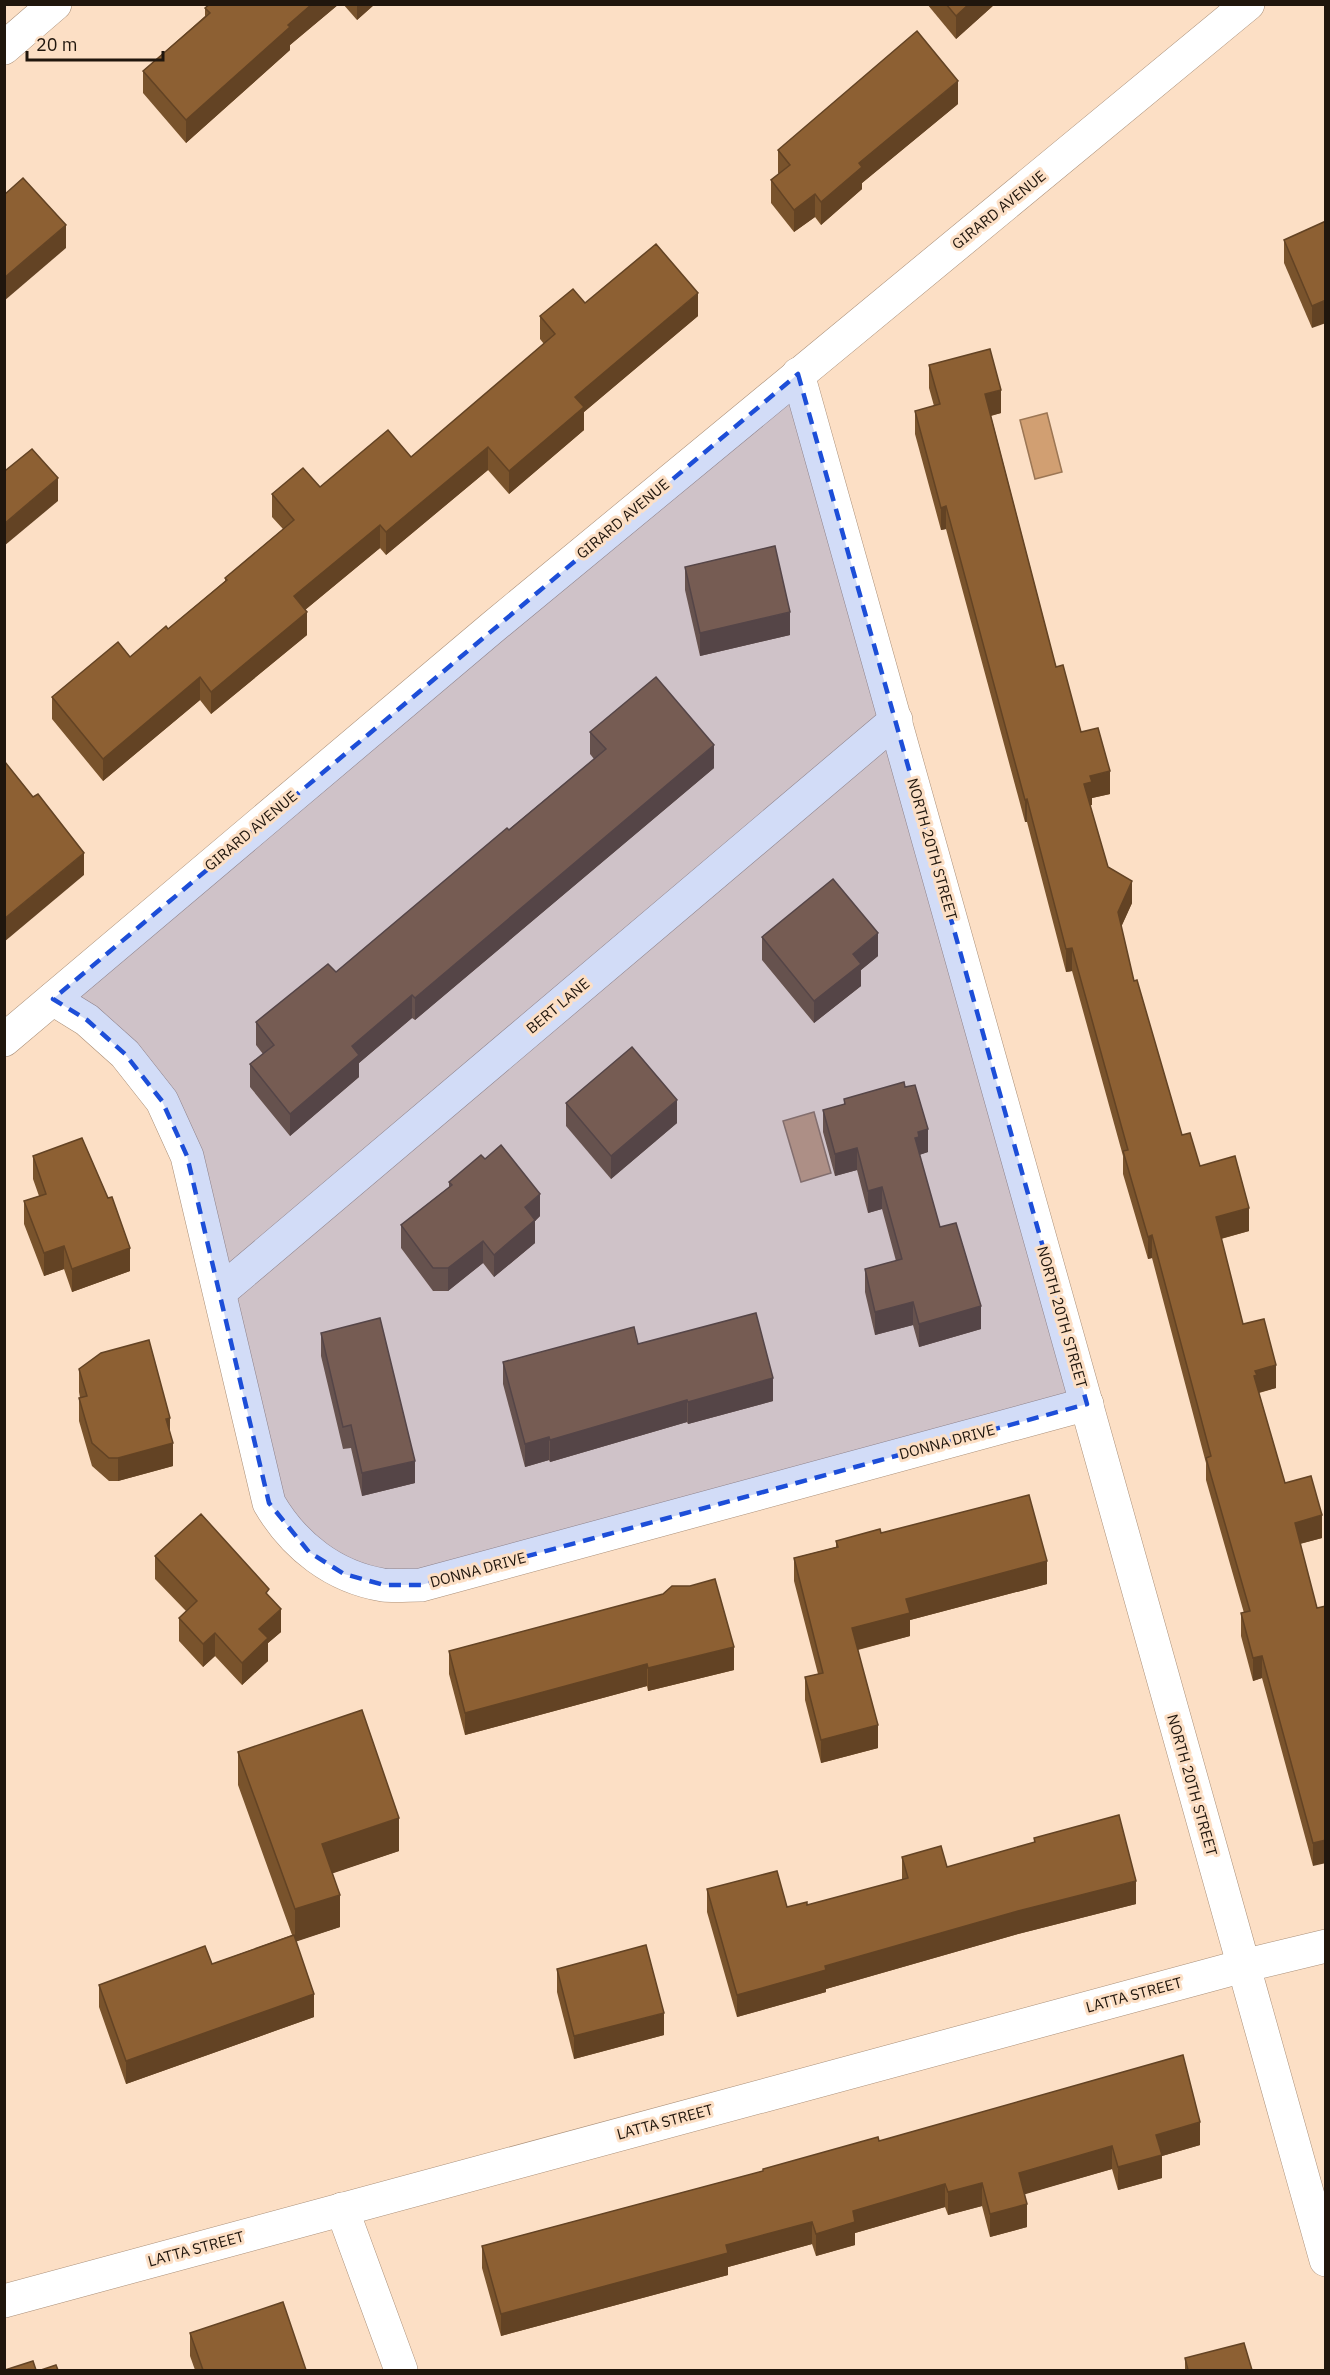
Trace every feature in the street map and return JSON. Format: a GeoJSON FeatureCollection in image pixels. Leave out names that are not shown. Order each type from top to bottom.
{"type":"FeatureCollection","features":[{"type":"Feature","properties":{"kind":"street"},"geometry":{"type":"LineString","coordinates":[[4,48],[55,4]]}},
{"type":"Feature","properties":{"kind":"street","name":"GIRARD AVENUE"},"geometry":{"type":"LineString","coordinates":[[4,1040],[493,627],[1248,4]]}},
{"type":"Feature","properties":{"kind":"street","name":"NORTH 20TH STREET"},"geometry":{"type":"LineString","coordinates":[[798,374],[1326,2260]]}},
{"type":"Feature","properties":{"kind":"street","name":"BERT LANE"},"geometry":{"type":"LineString","coordinates":[[220,1292],[896,720]]}},
{"type":"Feature","properties":{"kind":"street","name":"DONNA DRIVE"},"geometry":{"type":"LineString","coordinates":[[53,999],[87,1020],[125,1054],[162,1101],[187,1156],[269,1503],[280,1521],[309,1552],[344,1574],[384,1585],[421,1586],[1087,1404]]}},
{"type":"Feature","properties":{"kind":"street","name":"LATTA STREET"},"geometry":{"type":"LineString","coordinates":[[4,2301],[1243,1966],[1326,1946]]}},
{"type":"Feature","properties":{"kind":"street"},"geometry":{"type":"LineString","coordinates":[[342,2210],[401,2370]]}},
{"type":"Feature","properties":{"kind":"highlighted area"},"geometry":{"type":"Polygon","coordinates":[[[798,374],[1087,1404],[421,1585],[384,1585],[344,1574],[309,1552],[269,1503],[187,1156],[162,1101],[125,1054],[87,1020],[53,999],[798,374]]]}},
{"type":"Feature","properties":{"kind":"shaded area"},"geometry":{"type":"Polygon","coordinates":[[[1047,413],[1062,472],[1035,479],[1020,420],[1047,413]]]}},
{"type":"Feature","properties":{"kind":"shaded area"},"geometry":{"type":"Polygon","coordinates":[[[814,1112],[831,1173],[801,1182],[783,1121],[814,1112]]]}},
{"type":"Feature","properties":{"kind":"building"},"geometry":{"type":"Polygon","coordinates":[[[210,4],[312,4],[288,25],[290,27],[186,120],[143,71],[210,13],[205,8],[210,4]]]}},
{"type":"Feature","properties":{"kind":"building"},"geometry":{"type":"Polygon","coordinates":[[[946,4],[969,4],[956,16],[946,4]]]}},
{"type":"Feature","properties":{"kind":"building"},"geometry":{"type":"Polygon","coordinates":[[[917,31],[958,81],[859,163],[862,167],[821,202],[815,194],[794,210],[771,180],[790,165],[778,150],[917,31]]]}},
{"type":"Feature","properties":{"kind":"building"},"geometry":{"type":"Polygon","coordinates":[[[23,178],[66,225],[4,278],[4,195],[23,178]]]}},
{"type":"Feature","properties":{"kind":"building"},"geometry":{"type":"Polygon","coordinates":[[[1326,221],[1326,300],[1312,306],[1284,240],[1326,221]]]}},
{"type":"Feature","properties":{"kind":"building"},"geometry":{"type":"Polygon","coordinates":[[[656,244],[698,293],[575,397],[584,407],[509,471],[488,447],[386,532],[380,525],[294,596],[307,612],[211,692],[200,677],[103,759],[52,697],[118,642],[130,657],[166,626],[168,629],[227,580],[225,578],[294,520],[272,494],[303,468],[320,487],[388,430],[411,457],[555,334],[540,316],[573,289],[585,303],[656,244]]]}},
{"type":"Feature","properties":{"kind":"building"},"geometry":{"type":"Polygon","coordinates":[[[990,349],[1001,390],[985,394],[1056,667],[1063,665],[1081,732],[1098,728],[1110,771],[1090,776],[1092,782],[1084,784],[1108,867],[1132,881],[1118,912],[1134,981],[1137,980],[1182,1135],[1190,1133],[1200,1166],[1235,1156],[1249,1208],[1216,1217],[1243,1324],[1264,1319],[1276,1365],[1255,1371],[1257,1375],[1254,1376],[1285,1483],[1311,1476],[1322,1515],[1295,1523],[1317,1608],[1326,1606],[1326,1840],[1313,1843],[1262,1656],[1253,1658],[1241,1613],[1250,1611],[1206,1458],[1211,1456],[1152,1235],[1148,1237],[1123,1151],[1128,1150],[1072,948],[1066,949],[946,506],[941,508],[915,411],[940,404],[929,365],[990,349]]]}},
{"type":"Feature","properties":{"kind":"building"},"geometry":{"type":"Polygon","coordinates":[[[32,449],[58,478],[4,524],[4,468],[6,470],[32,449]]]}},
{"type":"Feature","properties":{"kind":"building"},"geometry":{"type":"Polygon","coordinates":[[[775,546],[790,612],[700,633],[685,567],[775,546]]]}},
{"type":"Feature","properties":{"kind":"building"},"geometry":{"type":"Polygon","coordinates":[[[656,677],[714,745],[415,998],[412,995],[352,1046],[359,1055],[290,1114],[250,1064],[274,1045],[256,1022],[328,964],[336,972],[507,828],[509,830],[606,749],[590,732],[656,677]]]}},
{"type":"Feature","properties":{"kind":"building"},"geometry":{"type":"Polygon","coordinates":[[[4,763],[33,797],[38,794],[84,853],[4,919],[4,763]]]}},
{"type":"Feature","properties":{"kind":"building"},"geometry":{"type":"Polygon","coordinates":[[[833,879],[878,933],[853,954],[861,964],[814,1001],[762,937],[833,879]]]}},
{"type":"Feature","properties":{"kind":"building"},"geometry":{"type":"Polygon","coordinates":[[[632,1047],[677,1100],[611,1156],[566,1103],[632,1047]]]}},
{"type":"Feature","properties":{"kind":"building"},"geometry":{"type":"Polygon","coordinates":[[[904,1082],[905,1087],[915,1085],[928,1129],[918,1132],[919,1137],[915,1138],[940,1227],[956,1223],[981,1306],[919,1324],[913,1302],[875,1312],[865,1269],[902,1259],[882,1187],[868,1191],[857,1148],[835,1154],[823,1110],[845,1104],[844,1099],[904,1082]]]}},
{"type":"Feature","properties":{"kind":"building"},"geometry":{"type":"Polygon","coordinates":[[[82,1138],[108,1198],[112,1197],[130,1248],[72,1269],[64,1246],[44,1253],[24,1201],[46,1194],[33,1156],[82,1138]]]}},
{"type":"Feature","properties":{"kind":"building"},"geometry":{"type":"Polygon","coordinates":[[[501,1145],[540,1194],[525,1207],[535,1220],[494,1255],[483,1241],[448,1268],[433,1268],[401,1225],[452,1185],[449,1182],[481,1155],[485,1159],[501,1145]]]}},
{"type":"Feature","properties":{"kind":"building"},"geometry":{"type":"Polygon","coordinates":[[[756,1313],[773,1378],[688,1402],[687,1400],[550,1440],[549,1437],[525,1444],[503,1362],[634,1327],[638,1344],[756,1313]]]}},
{"type":"Feature","properties":{"kind":"building"},"geometry":{"type":"Polygon","coordinates":[[[380,1318],[415,1461],[362,1473],[351,1425],[343,1427],[321,1333],[380,1318]]]}},
{"type":"Feature","properties":{"kind":"building"},"geometry":{"type":"Polygon","coordinates":[[[149,1340],[170,1418],[166,1419],[173,1443],[118,1458],[109,1458],[92,1443],[79,1398],[87,1396],[79,1369],[101,1353],[149,1340]]]}},
{"type":"Feature","properties":{"kind":"building"},"geometry":{"type":"Polygon","coordinates":[[[1029,1495],[1047,1561],[906,1599],[910,1613],[852,1628],[878,1725],[821,1740],[805,1677],[823,1673],[794,1558],[838,1547],[836,1541],[880,1529],[881,1533],[1029,1495]]]}},
{"type":"Feature","properties":{"kind":"building"},"geometry":{"type":"Polygon","coordinates":[[[201,1514],[269,1589],[266,1593],[281,1609],[259,1629],[268,1638],[242,1663],[215,1633],[203,1644],[179,1618],[197,1601],[155,1556],[201,1514]]]}},
{"type":"Feature","properties":{"kind":"building"},"geometry":{"type":"Polygon","coordinates":[[[715,1579],[734,1647],[648,1668],[647,1664],[465,1713],[449,1651],[663,1594],[672,1586],[690,1586],[715,1579]]]}},
{"type":"Feature","properties":{"kind":"building"},"geometry":{"type":"Polygon","coordinates":[[[362,1710],[399,1818],[322,1844],[340,1895],[295,1909],[238,1752],[362,1710]]]}},
{"type":"Feature","properties":{"kind":"building"},"geometry":{"type":"Polygon","coordinates":[[[1119,1815],[1136,1881],[1018,1911],[825,1966],[826,1970],[737,1995],[707,1889],[777,1871],[787,1907],[807,1902],[807,1905],[908,1878],[902,1857],[941,1846],[947,1867],[1035,1842],[1034,1838],[1119,1815]]]}},
{"type":"Feature","properties":{"kind":"building"},"geometry":{"type":"Polygon","coordinates":[[[294,1935],[314,1994],[126,2061],[99,1985],[205,1946],[212,1964],[294,1935]]]}},
{"type":"Feature","properties":{"kind":"building"},"geometry":{"type":"Polygon","coordinates":[[[646,1945],[664,2013],[574,2036],[557,1969],[646,1945]]]}},
{"type":"Feature","properties":{"kind":"building"},"geometry":{"type":"Polygon","coordinates":[[[1183,2055],[1200,2122],[1156,2135],[1162,2155],[1118,2167],[1112,2146],[1019,2173],[1027,2204],[990,2214],[982,2183],[948,2192],[945,2184],[853,2211],[855,2222],[816,2234],[812,2222],[726,2245],[728,2253],[501,2314],[482,2246],[763,2171],[763,2169],[878,2137],[879,2141],[1183,2055]]]}},
{"type":"Feature","properties":{"kind":"building"},"geometry":{"type":"Polygon","coordinates":[[[283,2302],[306,2370],[203,2370],[190,2333],[283,2302]]]}},
{"type":"Feature","properties":{"kind":"building"},"geometry":{"type":"Polygon","coordinates":[[[1244,2343],[1252,2370],[1188,2370],[1185,2358],[1244,2343]]]}},
{"type":"Feature","properties":{"kind":"building"},"geometry":{"type":"Polygon","coordinates":[[[33,2361],[36,2370],[5,2370],[33,2361]]]}},
{"type":"Feature","properties":{"kind":"building"},"geometry":{"type":"Polygon","coordinates":[[[56,2365],[58,2370],[41,2370],[56,2365]]]}}]}
